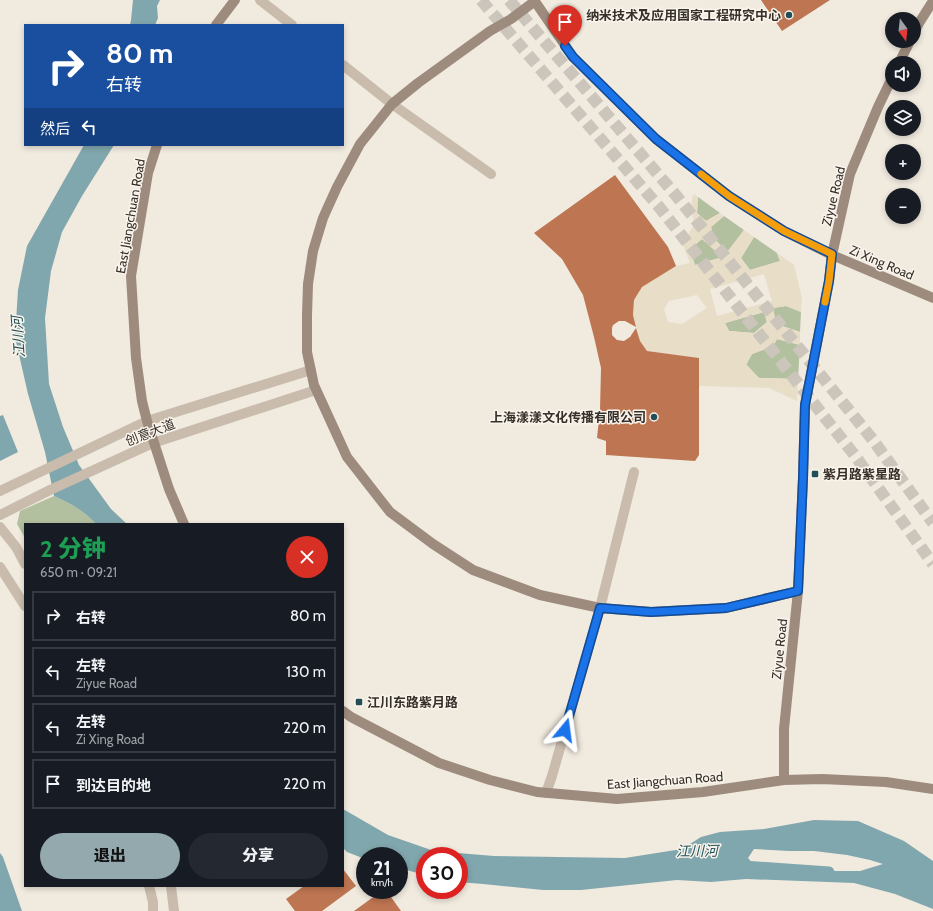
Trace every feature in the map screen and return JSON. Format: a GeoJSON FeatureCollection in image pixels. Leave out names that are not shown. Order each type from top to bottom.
{"type":"FeatureCollection","features":[{"type":"Feature","properties":{"kind":"street"},"geometry":{"type":"LineString","coordinates":[[217,24],[235,0]]}},
{"type":"Feature","properties":{"kind":"street"},"geometry":{"type":"LineString","coordinates":[[260,0],[291,24]]}},
{"type":"Feature","properties":{"kind":"street"},"geometry":{"type":"LineString","coordinates":[[534,1],[511,19],[490,31],[418,82],[392,104],[360,144],[337,187],[323,218],[313,251],[308,284],[307,352],[316,390],[347,457],[390,512],[433,544],[472,570],[540,595],[600,608],[651,612],[726,608],[798,591]]}},
{"type":"Feature","properties":{"kind":"street","name":"Zi Xing Road"},"geometry":{"type":"LineString","coordinates":[[534,1],[573,57],[656,139],[729,196],[784,231],[832,254],[933,298]]}},
{"type":"Feature","properties":{"kind":"street"},"geometry":{"type":"LineString","coordinates":[[921,19],[933,1]]}},
{"type":"Feature","properties":{"kind":"street"},"geometry":{"type":"LineString","coordinates":[[344,66],[392,104],[490,174]]}},
{"type":"Feature","properties":{"kind":"street","name":"Ziyue Road"},"geometry":{"type":"LineString","coordinates":[[784,780],[784,729],[798,591],[805,405],[829,281],[832,254],[850,174],[885,92]]}},
{"type":"Feature","properties":{"kind":"street","name":"East Jiangchuan Road"},"geometry":{"type":"LineString","coordinates":[[157,146],[148,173],[132,276],[136,358],[142,401],[153,443],[184,523]]}},
{"type":"Feature","properties":{"kind":"street"},"geometry":{"type":"LineString","coordinates":[[0,491],[147,421],[311,370]]}},
{"type":"Feature","properties":{"kind":"street","name":"创意大道"},"geometry":{"type":"LineString","coordinates":[[0,515],[50,490],[153,443],[316,390]]}},
{"type":"Feature","properties":{"kind":"street"},"geometry":{"type":"LineString","coordinates":[[546,793],[600,608],[634,472]]}},
{"type":"Feature","properties":{"kind":"street"},"geometry":{"type":"LineString","coordinates":[[0,527],[16,547],[24,562]]}},
{"type":"Feature","properties":{"kind":"street"},"geometry":{"type":"LineString","coordinates":[[0,567],[24,604]]}},
{"type":"Feature","properties":{"kind":"street","name":"East Jiangchuan Road"},"geometry":{"type":"LineString","coordinates":[[344,712],[351,717],[439,764],[490,780],[537,792],[617,799],[704,792],[784,780],[822,779],[886,782],[933,789]]}},
{"type":"Feature","properties":{"kind":"street"},"geometry":{"type":"LineString","coordinates":[[149,887],[154,911]]}},
{"type":"Feature","properties":{"kind":"street"},"geometry":{"type":"LineString","coordinates":[[170,887],[174,911]]}},
{"type":"Feature","properties":{"kind":"green space"},"geometry":{"type":"Polygon","coordinates":[[[698,197],[720,213],[706,221],[697,213],[698,197]]]}},
{"type":"Feature","properties":{"kind":"green space"},"geometry":{"type":"Polygon","coordinates":[[[724,216],[744,230],[727,253],[714,238],[711,227],[724,216]]]}},
{"type":"Feature","properties":{"kind":"green space"},"geometry":{"type":"Polygon","coordinates":[[[754,237],[777,253],[780,261],[750,270],[741,258],[754,237]]]}},
{"type":"Feature","properties":{"kind":"green space"},"geometry":{"type":"Polygon","coordinates":[[[702,239],[723,257],[695,265],[690,249],[702,239]]]}},
{"type":"Feature","properties":{"kind":"green space"},"geometry":{"type":"Polygon","coordinates":[[[786,306],[801,312],[800,332],[776,324],[773,308],[786,306]]]}},
{"type":"Feature","properties":{"kind":"green space"},"geometry":{"type":"Polygon","coordinates":[[[764,312],[767,322],[754,333],[729,331],[725,323],[764,312]]]}},
{"type":"Feature","properties":{"kind":"green space"},"geometry":{"type":"Polygon","coordinates":[[[777,339],[800,345],[798,379],[759,378],[746,365],[752,354],[773,346],[777,339]]]}},
{"type":"Feature","properties":{"kind":"green space"},"geometry":{"type":"Polygon","coordinates":[[[54,496],[87,515],[95,523],[24,523],[24,536],[17,524],[20,511],[54,496]]]}},
{"type":"Feature","properties":{"kind":"shaded area"},"geometry":{"type":"Polygon","coordinates":[[[693,194],[698,197],[697,213],[706,221],[720,213],[724,216],[711,227],[714,238],[727,252],[744,230],[754,237],[741,258],[750,270],[780,261],[777,253],[794,265],[802,298],[801,312],[786,306],[773,308],[776,324],[800,332],[800,345],[777,339],[773,346],[752,354],[746,364],[759,378],[798,379],[797,401],[769,388],[699,386],[699,358],[647,351],[640,341],[633,315],[634,300],[642,287],[676,266],[690,263],[683,245],[694,224],[691,206],[693,194]],[[702,239],[690,249],[695,265],[722,257],[702,239]],[[764,274],[710,289],[717,316],[772,301],[764,274]],[[697,295],[669,301],[664,309],[668,322],[682,324],[707,308],[697,295]],[[764,312],[725,323],[729,331],[754,333],[767,323],[764,312]]]}},
{"type":"Feature","properties":{"kind":"water"},"geometry":{"type":"Polygon","coordinates":[[[133,0],[160,0],[157,6],[158,18],[155,24],[130,24],[133,0]]]}},
{"type":"Feature","properties":{"kind":"water"},"geometry":{"type":"Polygon","coordinates":[[[83,146],[113,146],[82,196],[62,232],[51,271],[45,318],[49,384],[63,427],[79,465],[111,509],[126,523],[95,523],[87,515],[54,496],[45,452],[28,394],[15,337],[18,290],[27,246],[83,146]]]}},
{"type":"Feature","properties":{"kind":"water"},"geometry":{"type":"Polygon","coordinates":[[[3,415],[18,452],[0,461],[0,416],[3,415]]]}},
{"type":"Feature","properties":{"kind":"water"},"geometry":{"type":"Polygon","coordinates":[[[344,810],[388,835],[422,847],[416,847],[416,873],[408,870],[408,847],[356,847],[356,856],[347,852],[344,849],[344,810]]]}},
{"type":"Feature","properties":{"kind":"water"},"geometry":{"type":"Polygon","coordinates":[[[814,820],[858,821],[904,841],[933,861],[933,909],[895,894],[854,883],[746,879],[711,882],[677,880],[581,890],[543,890],[468,883],[468,854],[494,856],[625,858],[682,849],[701,837],[720,832],[764,829],[814,820]],[[754,849],[748,858],[756,867],[814,871],[860,871],[883,864],[847,855],[814,851],[754,849]]]}},
{"type":"Feature","properties":{"kind":"water"},"geometry":{"type":"Polygon","coordinates":[[[0,853],[3,857],[22,911],[0,911],[0,853]]]}},
{"type":"Feature","properties":{"kind":"building","name":"纳米技术及应用国家工程研究中心"},"geometry":{"type":"Polygon","coordinates":[[[761,0],[830,0],[782,31],[761,0]]]}},
{"type":"Feature","properties":{"kind":"building"},"geometry":{"type":"Polygon","coordinates":[[[615,175],[668,247],[676,266],[642,287],[634,300],[633,315],[636,327],[625,321],[619,321],[613,325],[612,335],[617,340],[624,341],[630,337],[636,328],[640,341],[647,351],[699,358],[699,455],[695,461],[606,455],[606,441],[597,438],[600,410],[601,368],[583,295],[562,259],[534,233],[615,175]]]}},
{"type":"Feature","properties":{"kind":"building"},"geometry":{"type":"Polygon","coordinates":[[[344,870],[356,886],[322,911],[295,911],[286,899],[303,887],[344,887],[344,870]]]}},
{"type":"Feature","properties":{"kind":"building"},"geometry":{"type":"Polygon","coordinates":[[[371,899],[392,899],[401,911],[354,911],[371,899]]]}},
{"type":"Feature","properties":{"kind":"waterway","name":"江川河"},"geometry":{"type":"LineString","coordinates":[[744,866],[829,872]]}},
{"type":"Feature","properties":{"kind":"tunnel"},"geometry":{"type":"LineString","coordinates":[[481,0],[660,208],[856,457],[933,564]]}},
{"type":"Feature","properties":{"kind":"tunnel"},"geometry":{"type":"LineString","coordinates":[[509,0],[674,193],[873,440],[933,523]]}},
{"type":"Feature","properties":{"kind":"slow traffic"},"geometry":{"type":"LineString","coordinates":[[701,174],[729,196],[784,231],[832,254],[825,302]]}},
{"type":"Feature","properties":{"kind":"place","name":"纳米技术及应用国家工程研究中心"},"geometry":{"type":"Point","coordinates":[789,15]}},
{"type":"Feature","properties":{"kind":"place","name":"上海漾漾文化传播有限公司"},"geometry":{"type":"Point","coordinates":[654,417]}},
{"type":"Feature","properties":{"kind":"place","name":"紫月路紫星路"},"geometry":{"type":"Point","coordinates":[815,474]}},
{"type":"Feature","properties":{"kind":"place","name":"江川东路紫月路"},"geometry":{"type":"Point","coordinates":[359,702]}},
{"type":"Feature","properties":{"kind":"route"},"geometry":{"type":"LineString","coordinates":[[565,46],[573,57],[656,139],[729,196],[784,231],[832,254],[829,281],[805,405],[798,591],[726,608],[651,612],[600,608],[565,730]]}}]}
